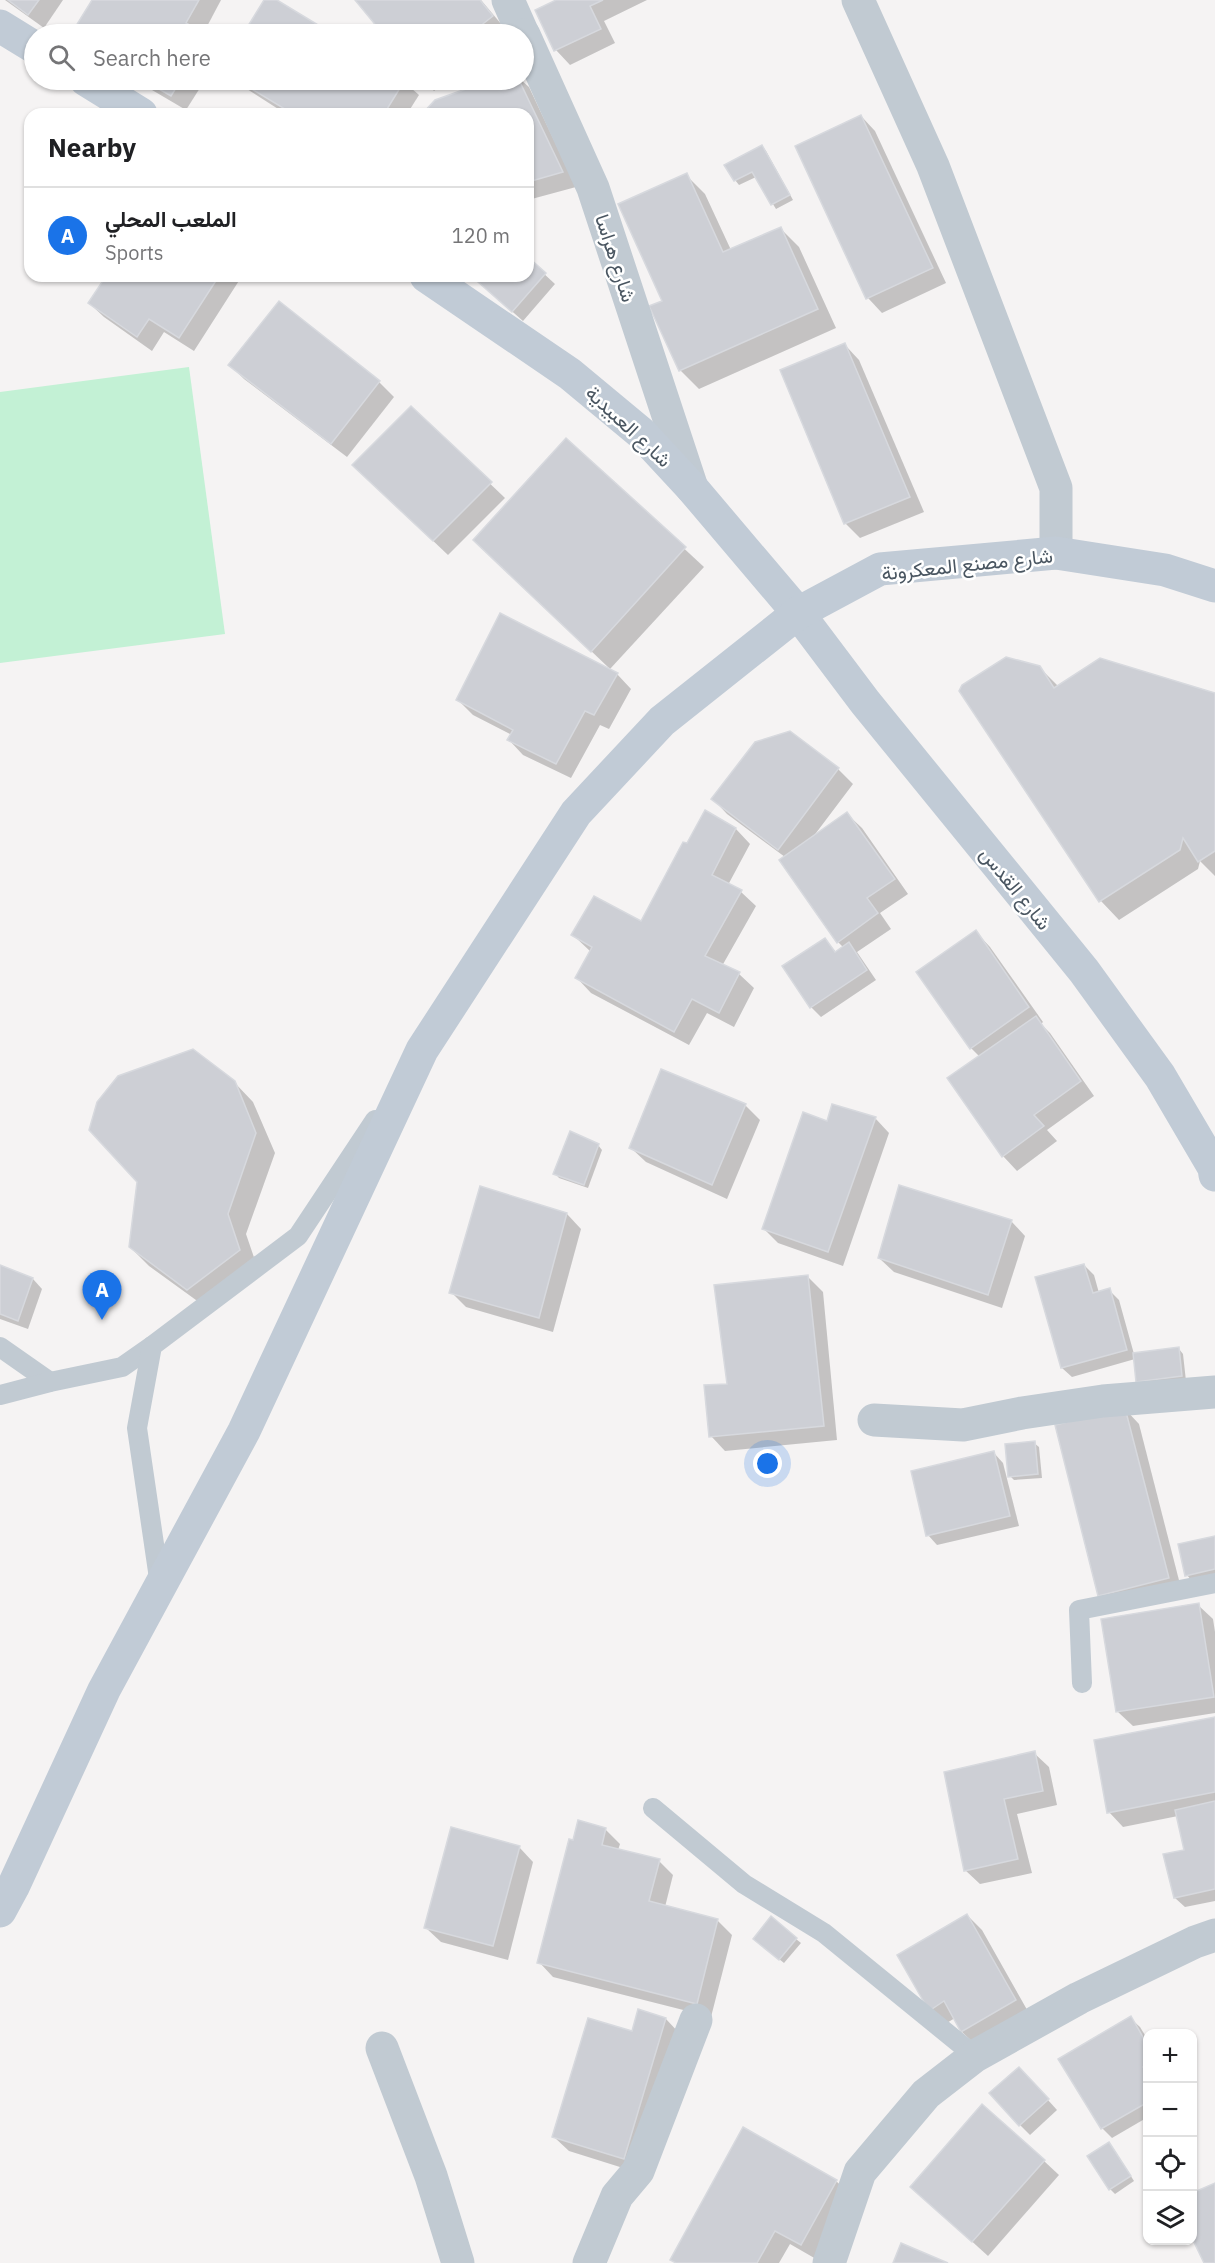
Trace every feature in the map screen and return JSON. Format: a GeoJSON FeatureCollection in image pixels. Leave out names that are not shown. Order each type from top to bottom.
{"type":"FeatureCollection","features":[{"type":"Feature","properties":{"kind":"street","name":"شارع هراسا"},"geometry":{"type":"LineString","coordinates":[[508,0],[518,24]]}},
{"type":"Feature","properties":{"kind":"street"},"geometry":{"type":"LineString","coordinates":[[858,0],[933,166],[1056,488],[1056,553]]}},
{"type":"Feature","properties":{"kind":"street"},"geometry":{"type":"LineString","coordinates":[[0,26],[24,41]]}},
{"type":"Feature","properties":{"kind":"street","name":"شارع هراسا"},"geometry":{"type":"LineString","coordinates":[[534,59],[593,188],[692,488]]}},
{"type":"Feature","properties":{"kind":"street"},"geometry":{"type":"LineString","coordinates":[[102,90],[131,108]]}},
{"type":"Feature","properties":{"kind":"street","name":"شارع العبيدية"},"geometry":{"type":"LineString","coordinates":[[435,282],[570,374],[641,433],[692,488],[798,614]]}},
{"type":"Feature","properties":{"kind":"street","name":"شارع مصنع المعكرونة"},"geometry":{"type":"LineString","coordinates":[[0,1911],[104,1690],[244,1431],[422,1050],[576,813],[662,721],[798,614],[880,569],[1056,553],[1165,570],[1215,586]]}},
{"type":"Feature","properties":{"kind":"street","name":"شارع القدس"},"geometry":{"type":"LineString","coordinates":[[798,614],[865,702],[1084,972],[1160,1076],[1214,1168],[1215,1175]]}},
{"type":"Feature","properties":{"kind":"street"},"geometry":{"type":"LineString","coordinates":[[874,1420],[963,1425],[1022,1413],[1103,1401],[1215,1392]]}},
{"type":"Feature","properties":{"kind":"street"},"geometry":{"type":"LineString","coordinates":[[829,2263],[860,2172],[926,2094],[975,2056],[1079,1998],[1195,1942],[1215,1935]]}},
{"type":"Feature","properties":{"kind":"street"},"geometry":{"type":"LineString","coordinates":[[589,2263],[617,2196],[638,2171],[696,2020]]}},
{"type":"Feature","properties":{"kind":"street"},"geometry":{"type":"LineString","coordinates":[[382,2048],[431,2176],[458,2263]]}},
{"type":"Feature","properties":{"kind":"lane"},"geometry":{"type":"LineString","coordinates":[[0,1395],[122,1366],[298,1236],[422,1050]]}},
{"type":"Feature","properties":{"kind":"lane"},"geometry":{"type":"LineString","coordinates":[[152,1346],[137,1428],[160,1586]]}},
{"type":"Feature","properties":{"kind":"lane"},"geometry":{"type":"LineString","coordinates":[[0,1347],[50,1382]]}},
{"type":"Feature","properties":{"kind":"lane"},"geometry":{"type":"LineString","coordinates":[[1082,1683],[1079,1610],[1215,1583]]}},
{"type":"Feature","properties":{"kind":"lane"},"geometry":{"type":"LineString","coordinates":[[653,1808],[744,1884],[824,1934],[975,2056]]}},
{"type":"Feature","properties":{"kind":"green space"},"geometry":{"type":"Polygon","coordinates":[[[189,367],[225,634],[0,663],[0,392],[189,367]]]}},
{"type":"Feature","properties":{"kind":"building"},"geometry":{"type":"Polygon","coordinates":[[[8,0],[39,0],[28,15],[8,0]]]}},
{"type":"Feature","properties":{"kind":"building"},"geometry":{"type":"Polygon","coordinates":[[[92,0],[199,0],[186,23],[188,24],[77,24],[92,0]]]}},
{"type":"Feature","properties":{"kind":"building"},"geometry":{"type":"Polygon","coordinates":[[[264,0],[277,0],[317,24],[249,24],[264,0]]]}},
{"type":"Feature","properties":{"kind":"building"},"geometry":{"type":"Polygon","coordinates":[[[355,0],[480,0],[493,16],[483,24],[375,24],[355,0]]]}},
{"type":"Feature","properties":{"kind":"building"},"geometry":{"type":"Polygon","coordinates":[[[556,0],[603,0],[590,6],[601,29],[554,51],[535,10],[556,0]]]}},
{"type":"Feature","properties":{"kind":"building"},"geometry":{"type":"Polygon","coordinates":[[[160,90],[175,90],[171,96],[160,90]]]}},
{"type":"Feature","properties":{"kind":"building"},"geometry":{"type":"Polygon","coordinates":[[[253,90],[399,90],[388,108],[283,108],[253,90]]]}},
{"type":"Feature","properties":{"kind":"building"},"geometry":{"type":"Polygon","coordinates":[[[463,90],[524,90],[532,108],[428,108],[435,100],[463,90]]]}},
{"type":"Feature","properties":{"kind":"building"},"geometry":{"type":"Polygon","coordinates":[[[534,111],[563,172],[534,180],[534,111]]]}},
{"type":"Feature","properties":{"kind":"building"},"geometry":{"type":"Polygon","coordinates":[[[861,115],[933,268],[866,299],[795,146],[861,115]]]}},
{"type":"Feature","properties":{"kind":"building"},"geometry":{"type":"Polygon","coordinates":[[[762,145],[790,195],[771,205],[752,172],[734,181],[724,165],[762,145]]]}},
{"type":"Feature","properties":{"kind":"building"},"geometry":{"type":"Polygon","coordinates":[[[687,173],[723,252],[781,227],[818,309],[679,371],[649,306],[662,301],[618,204],[687,173]]]}},
{"type":"Feature","properties":{"kind":"building"},"geometry":{"type":"Polygon","coordinates":[[[534,262],[546,273],[512,312],[478,282],[534,282],[534,262]]]}},
{"type":"Feature","properties":{"kind":"building"},"geometry":{"type":"Polygon","coordinates":[[[102,282],[215,282],[179,338],[149,319],[137,337],[88,303],[102,282]]]}},
{"type":"Feature","properties":{"kind":"building"},"geometry":{"type":"Polygon","coordinates":[[[279,301],[380,381],[331,444],[228,365],[279,301]]]}},
{"type":"Feature","properties":{"kind":"building"},"geometry":{"type":"Polygon","coordinates":[[[845,343],[910,497],[844,524],[780,370],[845,343]]]}},
{"type":"Feature","properties":{"kind":"building"},"geometry":{"type":"Polygon","coordinates":[[[411,406],[492,482],[433,541],[352,465],[411,406]]]}},
{"type":"Feature","properties":{"kind":"building"},"geometry":{"type":"Polygon","coordinates":[[[566,438],[686,547],[591,652],[473,540],[566,438]]]}},
{"type":"Feature","properties":{"kind":"building"},"geometry":{"type":"Polygon","coordinates":[[[500,613],[618,673],[594,715],[585,711],[556,764],[507,740],[513,730],[456,700],[500,613]]]}},
{"type":"Feature","properties":{"kind":"building"},"geometry":{"type":"Polygon","coordinates":[[[1006,657],[1040,666],[1054,688],[1100,658],[1215,693],[1215,851],[1198,862],[1183,838],[1180,850],[1099,902],[959,691],[962,685],[1006,657]]]}},
{"type":"Feature","properties":{"kind":"building"},"geometry":{"type":"Polygon","coordinates":[[[790,731],[839,768],[778,850],[711,799],[755,742],[790,731]]]}},
{"type":"Feature","properties":{"kind":"building"},"geometry":{"type":"Polygon","coordinates":[[[705,810],[736,828],[712,875],[742,890],[705,956],[740,972],[719,1013],[692,999],[674,1032],[575,978],[592,947],[571,935],[594,896],[641,921],[683,842],[687,843],[705,810]]]}},
{"type":"Feature","properties":{"kind":"building"},"geometry":{"type":"Polygon","coordinates":[[[847,812],[895,879],[867,898],[878,913],[837,943],[779,860],[847,812]]]}},
{"type":"Feature","properties":{"kind":"building"},"geometry":{"type":"Polygon","coordinates":[[[976,930],[1029,1007],[970,1049],[916,972],[976,930]]]}},
{"type":"Feature","properties":{"kind":"building"},"geometry":{"type":"Polygon","coordinates":[[[825,938],[835,952],[849,942],[867,970],[810,1008],[782,966],[825,938]]]}},
{"type":"Feature","properties":{"kind":"building"},"geometry":{"type":"Polygon","coordinates":[[[1036,1016],[1081,1081],[1034,1115],[1044,1126],[1002,1157],[947,1078],[1036,1016]]]}},
{"type":"Feature","properties":{"kind":"building"},"geometry":{"type":"Polygon","coordinates":[[[193,1049],[235,1081],[256,1133],[228,1214],[240,1250],[187,1290],[129,1247],[137,1182],[89,1130],[97,1102],[118,1076],[193,1049]]]}},
{"type":"Feature","properties":{"kind":"building"},"geometry":{"type":"Polygon","coordinates":[[[661,1069],[746,1104],[712,1185],[629,1148],[661,1069]]]}},
{"type":"Feature","properties":{"kind":"building"},"geometry":{"type":"Polygon","coordinates":[[[832,1104],[876,1117],[828,1252],[762,1229],[803,1112],[827,1121],[832,1104]]]}},
{"type":"Feature","properties":{"kind":"building"},"geometry":{"type":"Polygon","coordinates":[[[570,1131],[599,1144],[584,1185],[553,1174],[570,1131]]]}},
{"type":"Feature","properties":{"kind":"building"},"geometry":{"type":"Polygon","coordinates":[[[899,1185],[1012,1220],[988,1295],[878,1258],[899,1185]]]}},
{"type":"Feature","properties":{"kind":"building"},"geometry":{"type":"Polygon","coordinates":[[[480,1186],[567,1213],[539,1318],[449,1293],[480,1186]]]}},
{"type":"Feature","properties":{"kind":"building"},"geometry":{"type":"Polygon","coordinates":[[[1084,1264],[1093,1293],[1110,1288],[1127,1350],[1061,1368],[1035,1277],[1084,1264]]]}},
{"type":"Feature","properties":{"kind":"building"},"geometry":{"type":"Polygon","coordinates":[[[0,1265],[33,1278],[18,1321],[0,1314],[0,1265]]]}},
{"type":"Feature","properties":{"kind":"building"},"geometry":{"type":"Polygon","coordinates":[[[808,1275],[824,1426],[709,1437],[704,1385],[727,1384],[714,1285],[808,1275]]]}},
{"type":"Feature","properties":{"kind":"building"},"geometry":{"type":"Polygon","coordinates":[[[1179,1347],[1182,1376],[1136,1382],[1133,1353],[1179,1347]]]}},
{"type":"Feature","properties":{"kind":"building"},"geometry":{"type":"Polygon","coordinates":[[[1125,1408],[1169,1578],[1098,1596],[1055,1425],[1125,1408]]]}},
{"type":"Feature","properties":{"kind":"building"},"geometry":{"type":"Polygon","coordinates":[[[1035,1441],[1038,1474],[1008,1477],[1005,1444],[1035,1441]]]}},
{"type":"Feature","properties":{"kind":"building"},"geometry":{"type":"Polygon","coordinates":[[[994,1451],[1010,1516],[926,1536],[911,1471],[994,1451]]]}},
{"type":"Feature","properties":{"kind":"building"},"geometry":{"type":"Polygon","coordinates":[[[1215,1536],[1215,1569],[1185,1576],[1178,1544],[1215,1536]]]}},
{"type":"Feature","properties":{"kind":"building"},"geometry":{"type":"Polygon","coordinates":[[[1199,1603],[1214,1697],[1116,1712],[1101,1619],[1199,1603]]]}},
{"type":"Feature","properties":{"kind":"building"},"geometry":{"type":"Polygon","coordinates":[[[1215,1717],[1215,1792],[1107,1813],[1094,1740],[1215,1717]]]}},
{"type":"Feature","properties":{"kind":"building"},"geometry":{"type":"Polygon","coordinates":[[[1035,1751],[1043,1791],[1004,1799],[1018,1859],[964,1871],[944,1772],[1035,1751]]]}},
{"type":"Feature","properties":{"kind":"building"},"geometry":{"type":"Polygon","coordinates":[[[1215,1801],[1215,1889],[1174,1898],[1163,1854],[1184,1850],[1175,1810],[1215,1801]]]}},
{"type":"Feature","properties":{"kind":"building"},"geometry":{"type":"Polygon","coordinates":[[[578,1820],[606,1828],[602,1845],[660,1859],[649,1901],[718,1919],[697,2004],[537,1963],[569,1839],[573,1840],[578,1820]]]}},
{"type":"Feature","properties":{"kind":"building"},"geometry":{"type":"Polygon","coordinates":[[[451,1827],[520,1846],[493,1946],[424,1928],[451,1827]]]}},
{"type":"Feature","properties":{"kind":"building"},"geometry":{"type":"Polygon","coordinates":[[[967,1914],[1016,2000],[961,2032],[944,2001],[929,2011],[897,1955],[967,1914]]]}},
{"type":"Feature","properties":{"kind":"building"},"geometry":{"type":"Polygon","coordinates":[[[771,1916],[797,1938],[779,1960],[753,1939],[771,1916]]]}},
{"type":"Feature","properties":{"kind":"building"},"geometry":{"type":"Polygon","coordinates":[[[638,2009],[666,2018],[624,2159],[552,2137],[588,2018],[632,2031],[638,2009]]]}},
{"type":"Feature","properties":{"kind":"building"},"geometry":{"type":"Polygon","coordinates":[[[1131,2016],[1143,2037],[1143,2105],[1101,2129],[1058,2059],[1131,2016]]]}},
{"type":"Feature","properties":{"kind":"building"},"geometry":{"type":"Polygon","coordinates":[[[1019,2067],[1049,2099],[1019,2126],[989,2093],[1019,2067]]]}},
{"type":"Feature","properties":{"kind":"building"},"geometry":{"type":"Polygon","coordinates":[[[982,2104],[1045,2160],[972,2242],[910,2187],[982,2104]]]}},
{"type":"Feature","properties":{"kind":"building"},"geometry":{"type":"Polygon","coordinates":[[[743,2127],[837,2180],[801,2245],[775,2231],[757,2263],[676,2263],[670,2260],[743,2127]]]}},
{"type":"Feature","properties":{"kind":"building"},"geometry":{"type":"Polygon","coordinates":[[[1109,2142],[1131,2176],[1109,2190],[1087,2156],[1109,2142]]]}},
{"type":"Feature","properties":{"kind":"building"},"geometry":{"type":"Polygon","coordinates":[[[1215,2183],[1215,2263],[1204,2263],[1195,2245],[1197,2191],[1215,2183]]]}},
{"type":"Feature","properties":{"kind":"building"},"geometry":{"type":"Polygon","coordinates":[[[901,2243],[948,2263],[893,2263],[901,2243]]]}},
{"type":"Feature","properties":{"kind":"place","name":"الملعب المحلي"},"geometry":{"type":"Point","coordinates":[102,1320]}}]}
